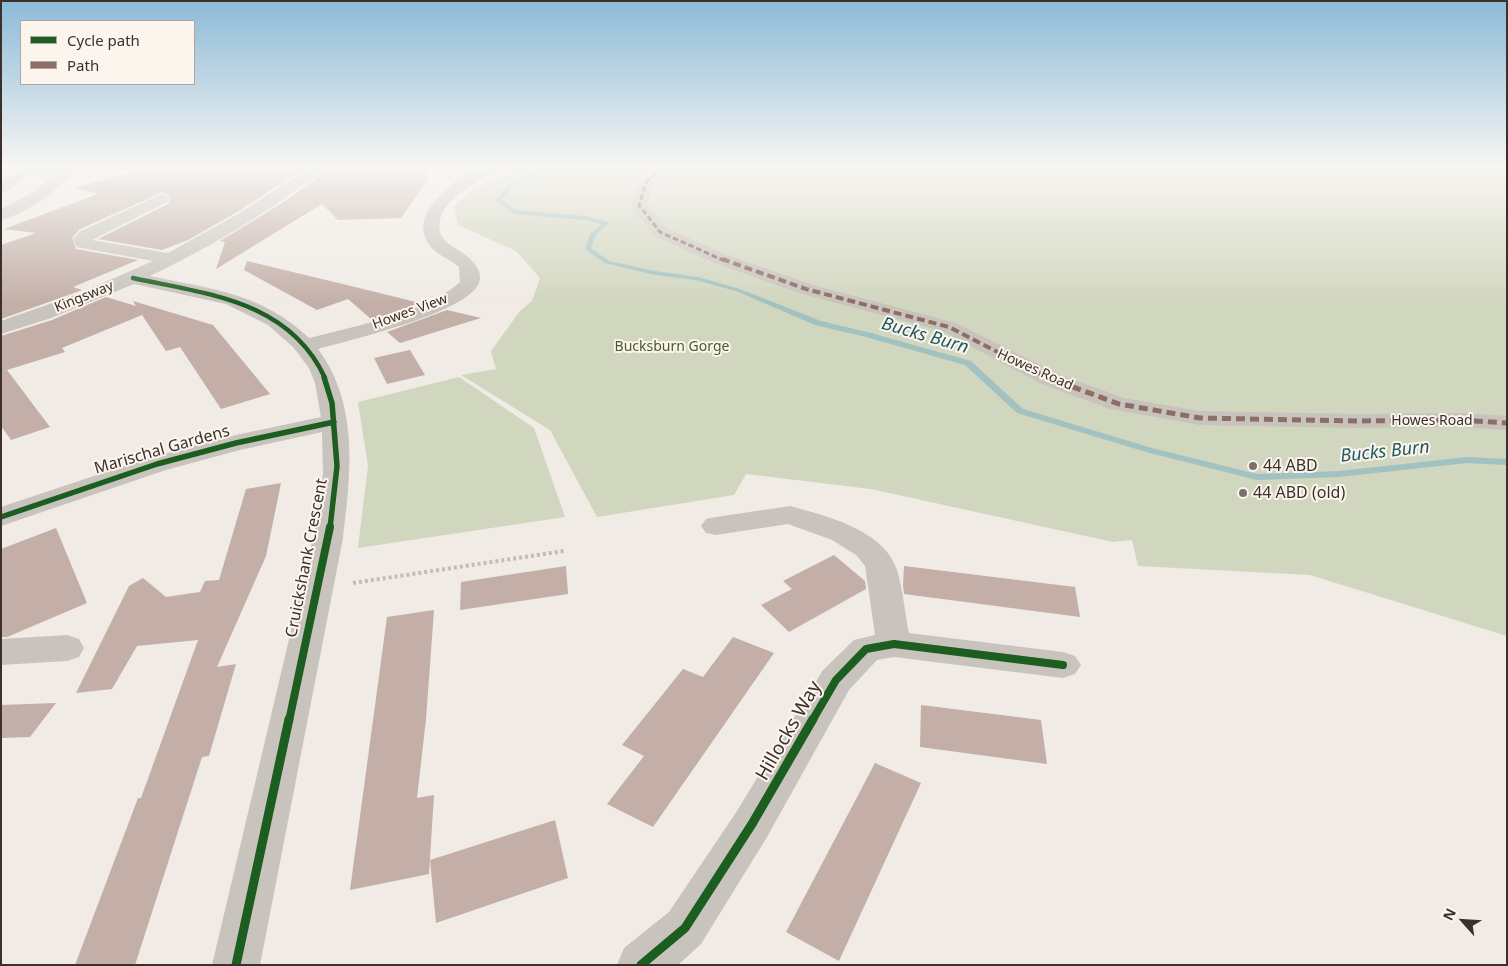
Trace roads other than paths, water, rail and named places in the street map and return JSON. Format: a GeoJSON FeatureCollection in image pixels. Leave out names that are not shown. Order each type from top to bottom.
{"type":"FeatureCollection","features":[{"type":"Feature","properties":{"kind":"street"},"geometry":{"type":"LineString","coordinates":[[133,213],[87,235],[82,239],[82,243],[173,259]]}},
{"type":"Feature","properties":{"kind":"street","name":"Kingsway"},"geometry":{"type":"LineString","coordinates":[[1,328],[133,278],[173,259],[252,213]]}},
{"type":"Feature","properties":{"kind":"street","name":"Howes View"},"geometry":{"type":"LineString","coordinates":[[306,346],[436,306],[458,295],[469,284],[470,272],[465,263],[437,245],[430,230],[434,213]]}},
{"type":"Feature","properties":{"kind":"street","name":"Howes Road"},"geometry":{"type":"LineString","coordinates":[[645,213],[660,232],[718,258],[806,289],[949,327],[1050,379],[1119,404],[1200,418],[1356,421],[1460,420],[1507,423]]}},
{"type":"Feature","properties":{"kind":"street","name":"Cruickshank Crescent"},"geometry":{"type":"LineString","coordinates":[[133,278],[217,295],[247,304],[281,324],[306,346],[320,365],[328,384],[334,422],[337,474],[328,538],[236,965]]}},
{"type":"Feature","properties":{"kind":"street","name":"Marischal Gardens"},"geometry":{"type":"LineString","coordinates":[[1,517],[156,464],[236,443],[334,422]]}},
{"type":"Feature","properties":{"kind":"street"},"geometry":{"type":"LineString","coordinates":[[716,526],[790,515],[842,533],[867,548],[880,565],[894,644]]}},
{"type":"Feature","properties":{"kind":"street","name":"Hillocks Way"},"geometry":{"type":"LineString","coordinates":[[641,965],[685,928],[752,824],[836,680],[866,649],[894,644],[1063,666]]}},
{"type":"Feature","properties":{"kind":"street"},"geometry":{"type":"LineString","coordinates":[[1,652],[67,648]]}},
{"type":"Feature","properties":{"kind":"waterway","name":"Bucks Burn"},"geometry":{"type":"LineString","coordinates":[[527,213],[585,218],[606,223],[593,234],[588,249],[607,262],[655,273],[696,278],[738,290],[818,323],[968,363],[1020,411],[1149,450],[1257,477],[1339,474],[1467,460],[1507,462]]}},
{"type":"Feature","properties":{"kind":"place","name":"44 ABD"},"geometry":{"type":"Point","coordinates":[1253,466]}},
{"type":"Feature","properties":{"kind":"place","name":"44 ABD (old)"},"geometry":{"type":"Point","coordinates":[1243,493]}},
{"type":"Feature","properties":{"kind":"park label","name":"Bucksburn Gorge"},"geometry":{"type":"Point","coordinates":[672,347]}}]}
